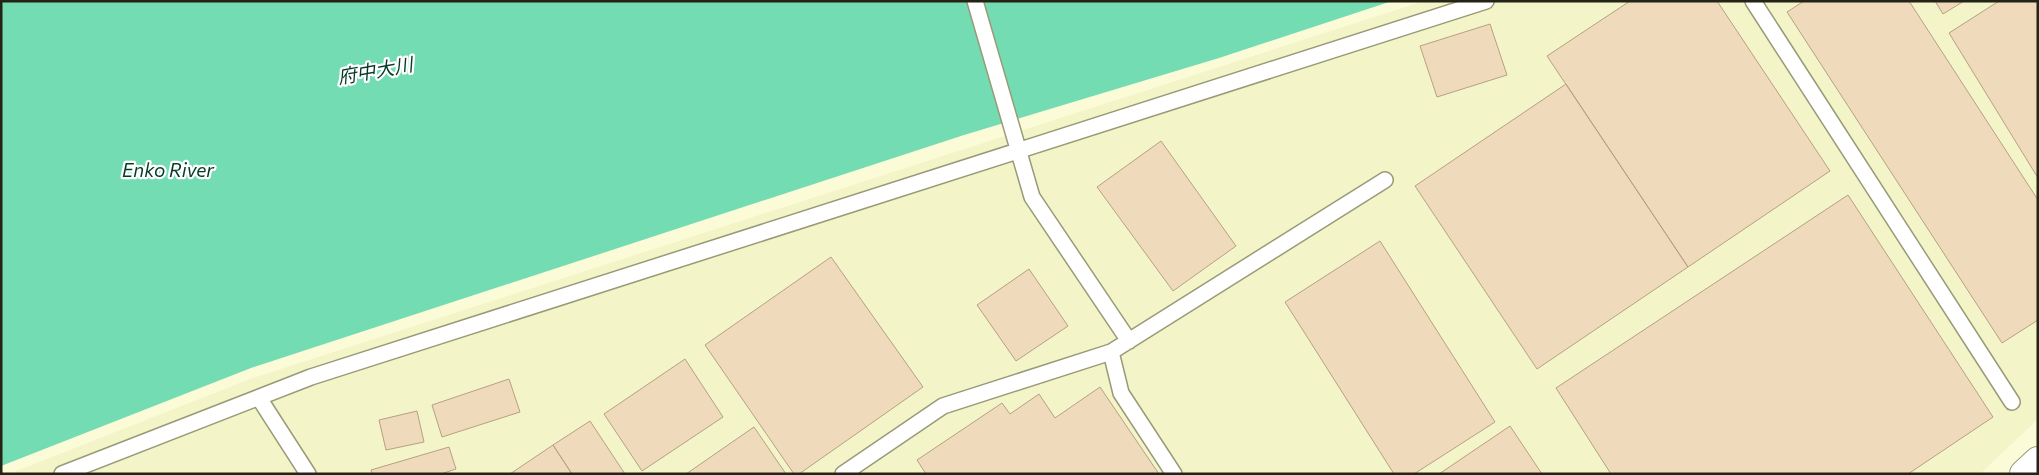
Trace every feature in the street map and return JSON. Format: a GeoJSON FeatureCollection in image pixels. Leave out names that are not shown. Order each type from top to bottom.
{"type":"FeatureCollection","features":[{"type":"Feature","properties":{"kind":"main road"},"geometry":{"type":"LineString","coordinates":[[2024,474],[2038,461]]}},
{"type":"Feature","properties":{"kind":"lane"},"geometry":{"type":"LineString","coordinates":[[974,1],[1032,197],[1129,341]]}},
{"type":"Feature","properties":{"kind":"lane"},"geometry":{"type":"LineString","coordinates":[[62,474],[310,377],[1486,1]]}},
{"type":"Feature","properties":{"kind":"lane"},"geometry":{"type":"LineString","coordinates":[[1754,1],[2012,402]]}},
{"type":"Feature","properties":{"kind":"lane"},"geometry":{"type":"LineString","coordinates":[[843,474],[943,406],[1111,352],[1385,180]]}},
{"type":"Feature","properties":{"kind":"lane"},"geometry":{"type":"LineString","coordinates":[[1111,352],[1121,393],[1174,474]]}},
{"type":"Feature","properties":{"kind":"lane"},"geometry":{"type":"LineString","coordinates":[[259,398],[308,474]]}},
{"type":"Feature","properties":{"kind":"shaded area"},"geometry":{"type":"Polygon","coordinates":[[[1424,1],[2038,1],[2038,419],[1980,474],[9,474],[250,379],[1424,1]]]}},
{"type":"Feature","properties":{"kind":"water"},"geometry":{"type":"Polygon","coordinates":[[[1,1],[1392,1],[1219,58],[964,135],[251,368],[1,466],[1,1]]]}},
{"type":"Feature","properties":{"kind":"building"},"geometry":{"type":"Polygon","coordinates":[[[1630,1],[1717,1],[1830,171],[1688,267],[1547,56],[1630,1]]]}},
{"type":"Feature","properties":{"kind":"building"},"geometry":{"type":"Polygon","coordinates":[[[1804,1],[1909,1],[2038,200],[2038,320],[2002,343],[1787,12],[1804,1]]]}},
{"type":"Feature","properties":{"kind":"building"},"geometry":{"type":"Polygon","coordinates":[[[1935,1],[1964,1],[1943,14],[1935,1]]]}},
{"type":"Feature","properties":{"kind":"building"},"geometry":{"type":"Polygon","coordinates":[[[1999,1],[2038,1],[2038,178],[1949,33],[1999,1]]]}},
{"type":"Feature","properties":{"kind":"building"},"geometry":{"type":"Polygon","coordinates":[[[1490,24],[1507,75],[1437,97],[1420,46],[1490,24]]]}},
{"type":"Feature","properties":{"kind":"building"},"geometry":{"type":"Polygon","coordinates":[[[1566,84],[1688,267],[1537,369],[1415,186],[1566,84]]]}},
{"type":"Feature","properties":{"kind":"building"},"geometry":{"type":"Polygon","coordinates":[[[1161,141],[1236,246],[1173,291],[1097,187],[1161,141]]]}},
{"type":"Feature","properties":{"kind":"building"},"geometry":{"type":"Polygon","coordinates":[[[1848,195],[1993,417],[1908,474],[1611,474],[1556,388],[1848,195]]]}},
{"type":"Feature","properties":{"kind":"building"},"geometry":{"type":"Polygon","coordinates":[[[1380,241],[1495,422],[1414,474],[1394,474],[1285,302],[1380,241]]]}},
{"type":"Feature","properties":{"kind":"building"},"geometry":{"type":"Polygon","coordinates":[[[831,257],[923,387],[799,474],[794,474],[705,345],[831,257]]]}},
{"type":"Feature","properties":{"kind":"building"},"geometry":{"type":"Polygon","coordinates":[[[1029,269],[1068,326],[1016,361],[977,305],[1029,269]]]}},
{"type":"Feature","properties":{"kind":"building"},"geometry":{"type":"Polygon","coordinates":[[[685,359],[723,417],[642,471],[604,414],[685,359]]]}},
{"type":"Feature","properties":{"kind":"building"},"geometry":{"type":"Polygon","coordinates":[[[509,379],[520,412],[442,437],[432,405],[509,379]]]}},
{"type":"Feature","properties":{"kind":"building"},"geometry":{"type":"Polygon","coordinates":[[[1100,387],[1159,474],[926,474],[917,460],[1002,403],[1010,414],[1039,394],[1055,418],[1100,387]]]}},
{"type":"Feature","properties":{"kind":"building"},"geometry":{"type":"Polygon","coordinates":[[[417,411],[424,442],[386,450],[379,420],[417,411]]]}},
{"type":"Feature","properties":{"kind":"building"},"geometry":{"type":"Polygon","coordinates":[[[590,421],[625,474],[572,474],[553,445],[590,421]]]}},
{"type":"Feature","properties":{"kind":"building"},"geometry":{"type":"Polygon","coordinates":[[[1510,426],[1542,474],[1439,474],[1510,426]]]}},
{"type":"Feature","properties":{"kind":"building"},"geometry":{"type":"Polygon","coordinates":[[[754,427],[786,474],[686,474],[754,427]]]}},
{"type":"Feature","properties":{"kind":"building"},"geometry":{"type":"Polygon","coordinates":[[[553,445],[572,474],[510,474],[553,445]]]}},
{"type":"Feature","properties":{"kind":"building"},"geometry":{"type":"Polygon","coordinates":[[[449,447],[456,469],[441,474],[372,474],[371,470],[449,447]]]}},
{"type":"Feature","properties":{"kind":"water label","name":"府中大川"},"geometry":{"type":"Point","coordinates":[375,70]}},
{"type":"Feature","properties":{"kind":"water label","name":"Enko River"},"geometry":{"type":"Point","coordinates":[168,169]}}]}
